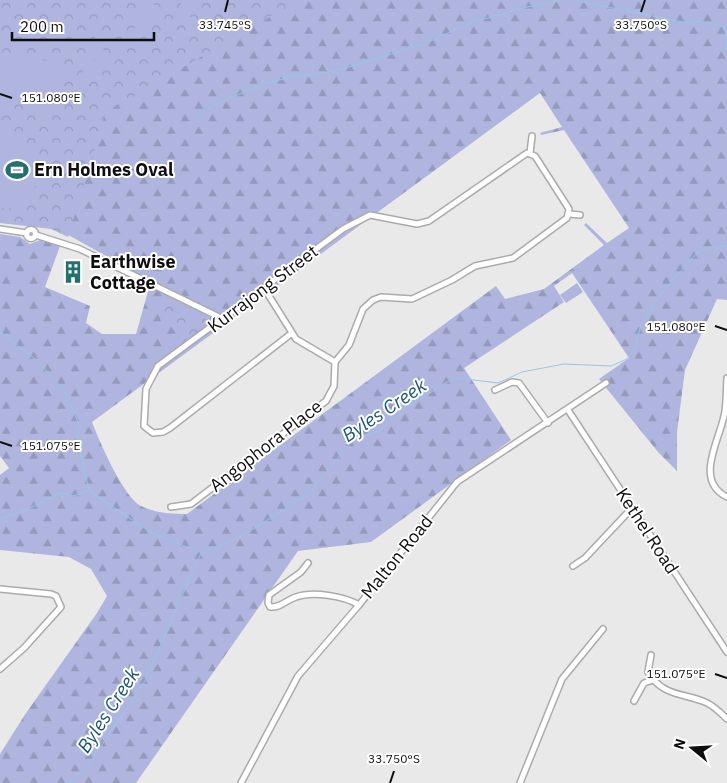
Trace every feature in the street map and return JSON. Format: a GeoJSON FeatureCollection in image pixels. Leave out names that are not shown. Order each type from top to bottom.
{"type":"FeatureCollection","features":[{"type":"Feature","properties":{"kind":"street"},"geometry":{"type":"LineString","coordinates":[[532,136],[530,153],[535,156],[569,209],[570,214]]}},
{"type":"Feature","properties":{"kind":"street","name":"Kurrajong Street"},"geometry":{"type":"LineString","coordinates":[[292,333],[170,428],[163,432],[153,433],[144,426],[143,413],[146,389],[158,366],[343,229],[370,215],[417,224],[429,222],[523,154],[530,153]]}},
{"type":"Feature","properties":{"kind":"street"},"geometry":{"type":"LineString","coordinates":[[570,214],[580,215]]}},
{"type":"Feature","properties":{"kind":"street"},"geometry":{"type":"LineString","coordinates":[[264,288],[296,339],[335,362],[349,345],[363,308],[373,300],[381,297],[412,299],[452,280],[475,266],[513,258],[560,224],[570,214]]}},
{"type":"Feature","properties":{"kind":"street"},"geometry":{"type":"LineString","coordinates":[[0,229],[27,234],[30,239],[36,235],[80,249],[222,319]]}},
{"type":"Feature","properties":{"kind":"street","name":"Angophora Place"},"geometry":{"type":"LineString","coordinates":[[171,507],[191,504],[326,401],[334,386],[335,362]]}},
{"type":"Feature","properties":{"kind":"street"},"geometry":{"type":"LineString","coordinates":[[727,378],[725,415],[710,466],[716,488],[727,497]]}},
{"type":"Feature","properties":{"kind":"street"},"geometry":{"type":"LineString","coordinates":[[494,390],[512,382],[520,383],[548,423]]}},
{"type":"Feature","properties":{"kind":"street","name":"Malton Road"},"geometry":{"type":"LineString","coordinates":[[241,783],[298,676],[359,605],[457,482],[606,383]]}},
{"type":"Feature","properties":{"kind":"street","name":"Kethel Road"},"geometry":{"type":"LineString","coordinates":[[568,410],[727,652]]}},
{"type":"Feature","properties":{"kind":"street"},"geometry":{"type":"LineString","coordinates":[[573,566],[585,558],[632,508]]}},
{"type":"Feature","properties":{"kind":"street"},"geometry":{"type":"LineString","coordinates":[[308,563],[301,572],[269,595],[268,603],[270,607],[277,607],[296,597],[315,594],[353,601],[359,605]]}},
{"type":"Feature","properties":{"kind":"street"},"geometry":{"type":"LineString","coordinates":[[0,589],[52,594],[56,596],[61,607],[24,648],[0,669]]}},
{"type":"Feature","properties":{"kind":"street"},"geometry":{"type":"LineString","coordinates":[[520,783],[562,679],[603,629]]}},
{"type":"Feature","properties":{"kind":"street"},"geometry":{"type":"LineString","coordinates":[[651,655],[648,671],[653,680],[668,692],[708,703],[727,719]]}},
{"type":"Feature","properties":{"kind":"street"},"geometry":{"type":"LineString","coordinates":[[634,701],[644,683],[653,680]]}},
{"type":"Feature","properties":{"kind":"green space"},"geometry":{"type":"Polygon","coordinates":[[[0,0],[299,0],[106,112],[68,237],[51,229],[0,223],[0,0]]]}},
{"type":"Feature","properties":{"kind":"green space"},"geometry":{"type":"Polygon","coordinates":[[[182,0],[198,8],[194,15],[179,8],[182,0]]]}},
{"type":"Feature","properties":{"kind":"green space"},"geometry":{"type":"Polygon","coordinates":[[[215,0],[231,7],[228,15],[212,7],[215,0]]]}},
{"type":"Feature","properties":{"kind":"green space"},"geometry":{"type":"Polygon","coordinates":[[[276,0],[727,0],[727,300],[717,299],[685,370],[677,432],[677,471],[658,452],[599,379],[629,358],[572,273],[554,286],[564,302],[464,368],[511,440],[371,542],[298,551],[136,783],[0,783],[0,754],[107,596],[91,569],[69,557],[0,550],[0,475],[9,468],[0,456],[0,234],[20,237],[30,244],[40,240],[60,246],[45,287],[90,306],[86,323],[102,334],[136,334],[151,281],[45,222],[89,103],[276,0]],[[540,93],[92,422],[113,468],[134,501],[141,506],[158,512],[187,514],[496,286],[505,299],[544,289],[604,245],[584,225],[586,223],[607,243],[629,228],[564,130],[541,135],[540,133],[562,127],[540,93]]]}},
{"type":"Feature","properties":{"kind":"green space"},"geometry":{"type":"Polygon","coordinates":[[[146,1],[162,8],[159,15],[143,8],[146,1]]]}},
{"type":"Feature","properties":{"kind":"green space"},"geometry":{"type":"Polygon","coordinates":[[[177,11],[193,18],[189,25],[174,18],[177,11]]]}},
{"type":"Feature","properties":{"kind":"green space"},"geometry":{"type":"Polygon","coordinates":[[[141,12],[157,19],[153,26],[138,19],[141,12]]]}},
{"type":"Feature","properties":{"kind":"green space"},"geometry":{"type":"Polygon","coordinates":[[[136,23],[152,31],[149,38],[133,31],[136,23]]]}},
{"type":"Feature","properties":{"kind":"green space"},"geometry":{"type":"Polygon","coordinates":[[[96,34],[112,39],[110,47],[94,41],[96,34]]]}},
{"type":"Feature","properties":{"kind":"green space"},"geometry":{"type":"Polygon","coordinates":[[[131,35],[147,42],[143,49],[128,42],[131,35]]]}},
{"type":"Feature","properties":{"kind":"green space"},"geometry":{"type":"Polygon","coordinates":[[[92,46],[108,51],[105,59],[89,53],[92,46]]]}},
{"type":"Feature","properties":{"kind":"green space"},"geometry":{"type":"Polygon","coordinates":[[[0,52],[63,64],[54,111],[0,101],[0,52]]]}},
{"type":"Feature","properties":{"kind":"green space"},"geometry":{"type":"Polygon","coordinates":[[[88,57],[104,63],[101,70],[86,65],[88,57]]]}},
{"type":"Feature","properties":{"kind":"green space"},"geometry":{"type":"Polygon","coordinates":[[[84,68],[100,74],[97,82],[81,76],[84,68]]]}},
{"type":"Feature","properties":{"kind":"green space","name":"Ern Holmes Oval"},"geometry":{"type":"Polygon","coordinates":[[[0,133],[18,139],[25,146],[35,167],[36,174],[35,184],[30,196],[20,205],[7,209],[0,208],[0,133]]]}},
{"type":"Feature","properties":{"kind":"green space"},"geometry":{"type":"Polygon","coordinates":[[[577,283],[583,292],[566,303],[560,295],[577,283]]]}},
{"type":"Feature","properties":{"kind":"green space"},"geometry":{"type":"Polygon","coordinates":[[[169,301],[212,322],[189,337],[160,320],[169,301]]]}},
{"type":"Feature","properties":{"kind":"waterway"},"geometry":{"type":"LineString","coordinates":[[197,116],[215,105],[263,84],[295,76],[330,72],[359,64],[424,44],[470,23],[527,7],[562,0]]}},
{"type":"Feature","properties":{"kind":"waterway"},"geometry":{"type":"LineString","coordinates":[[573,0],[688,23],[698,21],[725,27]]}},
{"type":"Feature","properties":{"kind":"waterway","name":"Byles Creek"},"geometry":{"type":"LineString","coordinates":[[727,24],[725,27],[727,49]]}},
{"type":"Feature","properties":{"kind":"waterway","name":"Byles Creek"},"geometry":{"type":"LineString","coordinates":[[69,783],[89,764],[145,681],[201,553],[240,537],[290,506],[311,491],[351,442],[378,431],[414,403],[447,382],[457,378],[498,383],[522,372],[564,364],[611,366],[627,359],[635,348],[640,328],[660,295],[677,275],[698,252],[727,246]]}},
{"type":"Feature","properties":{"kind":"waterway"},"geometry":{"type":"LineString","coordinates":[[0,332],[38,361],[64,390],[78,422],[79,446],[89,491],[152,533],[199,552]]}},
{"type":"Feature","properties":{"kind":"waterway"},"geometry":{"type":"LineString","coordinates":[[0,519],[28,509],[60,493],[73,496],[88,491]]}},
{"type":"Feature","properties":{"kind":"place","name":"Ern Holmes Oval"},"geometry":{"type":"Point","coordinates":[17,170]}},
{"type":"Feature","properties":{"kind":"place","name":"Earthwise Cottage"},"geometry":{"type":"Point","coordinates":[73,272]}}]}
